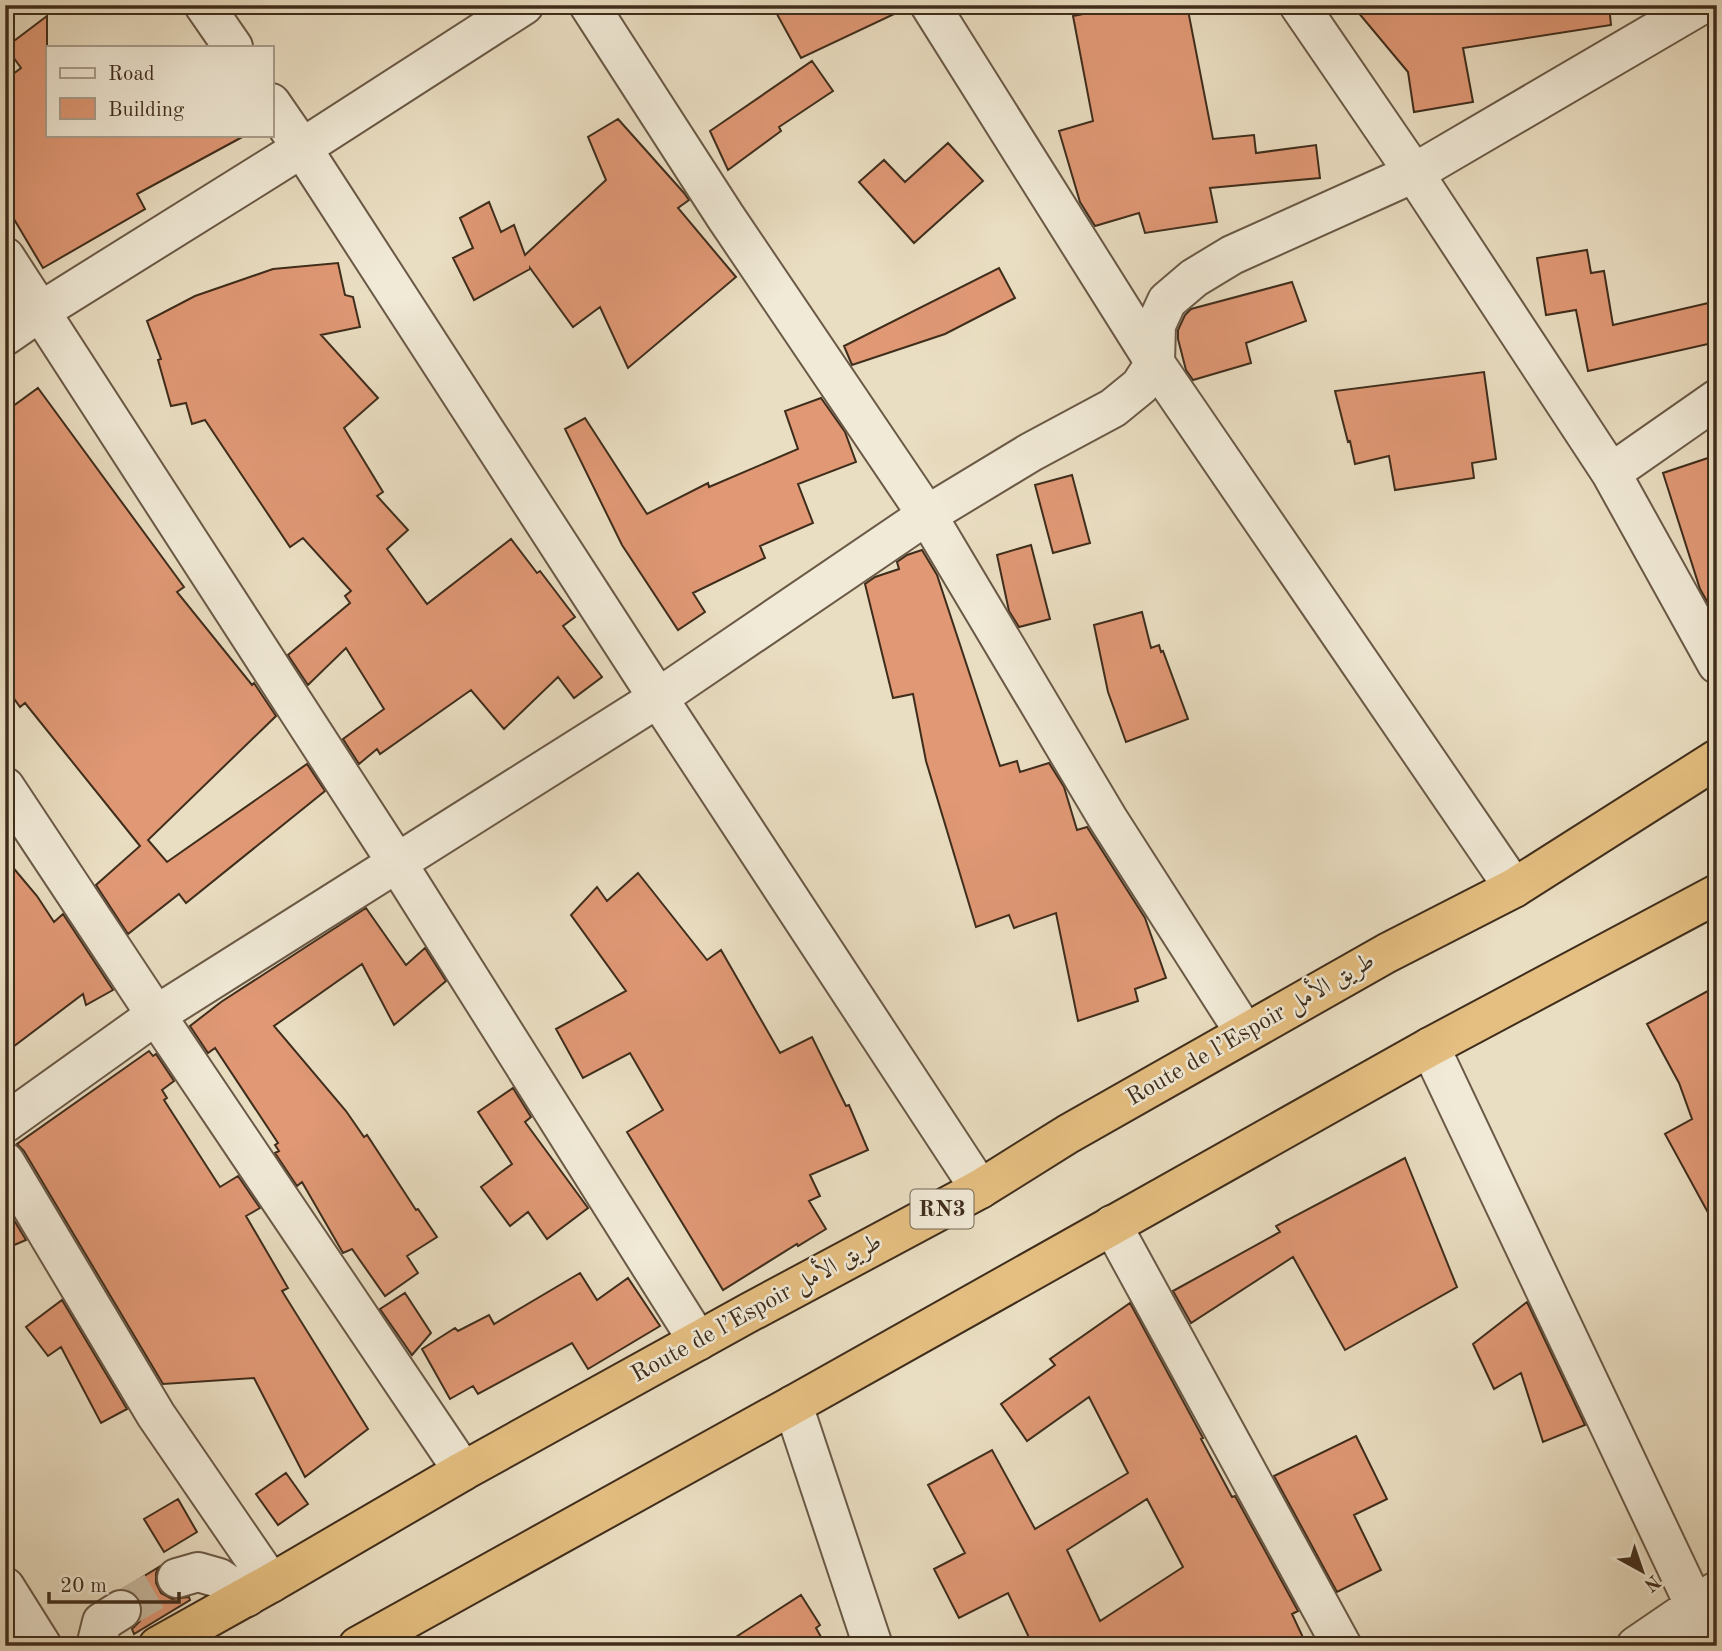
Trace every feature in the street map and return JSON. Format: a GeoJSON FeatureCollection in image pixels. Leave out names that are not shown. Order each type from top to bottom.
{"type":"FeatureCollection","features":[{"type":"Feature","properties":{"kind":"highway","name":"Route de l’Espoir طريق الأمل"},"geometry":{"type":"LineString","coordinates":[[158,1646],[463,1471],[980,1189],[1068,1134],[1387,953],[1514,888],[1717,759]]}},
{"type":"Feature","properties":{"kind":"highway"},"geometry":{"type":"LineString","coordinates":[[358,1646],[1430,1047],[1717,894]]}},
{"type":"Feature","properties":{"kind":"street"},"geometry":{"type":"LineString","coordinates":[[204,5],[232,46]]}},
{"type":"Feature","properties":{"kind":"street"},"geometry":{"type":"LineString","coordinates":[[5,336],[524,5]]}},
{"type":"Feature","properties":{"kind":"street"},"geometry":{"type":"LineString","coordinates":[[589,5],[725,216],[927,514],[1108,819],[1245,1033]]}},
{"type":"Feature","properties":{"kind":"street"},"geometry":{"type":"LineString","coordinates":[[930,5],[1155,363],[1514,888]]}},
{"type":"Feature","properties":{"kind":"street"},"geometry":{"type":"LineString","coordinates":[[1299,5],[1414,173],[1611,473],[1717,664]]}},
{"type":"Feature","properties":{"kind":"street"},"geometry":{"type":"LineString","coordinates":[[5,1123],[156,1015],[658,698],[927,514],[1031,452],[1114,408],[1140,386],[1155,363],[1156,325],[1167,302],[1194,278],[1232,255],[1414,173],[1691,8]]}},
{"type":"Feature","properties":{"kind":"street"},"geometry":{"type":"LineString","coordinates":[[273,106],[980,1189]]}},
{"type":"Feature","properties":{"kind":"street"},"geometry":{"type":"LineString","coordinates":[[5,257],[397,863],[698,1341]]}},
{"type":"Feature","properties":{"kind":"street"},"geometry":{"type":"LineString","coordinates":[[1611,473],[1717,399]]}},
{"type":"Feature","properties":{"kind":"street"},"geometry":{"type":"LineString","coordinates":[[5,787],[463,1471]]}},
{"type":"Feature","properties":{"kind":"street"},"geometry":{"type":"LineString","coordinates":[[1430,1047],[1706,1598],[1707,1646]]}},
{"type":"Feature","properties":{"kind":"street"},"geometry":{"type":"LineString","coordinates":[[5,1162],[259,1590]]}},
{"type":"Feature","properties":{"kind":"street"},"geometry":{"type":"LineString","coordinates":[[1112,1225],[1342,1646]]}},
{"type":"Feature","properties":{"kind":"street"},"geometry":{"type":"LineString","coordinates":[[793,1405],[873,1646]]}},
{"type":"Feature","properties":{"kind":"street"},"geometry":{"type":"LineString","coordinates":[[177,1578],[198,1572],[259,1590]]}},
{"type":"Feature","properties":{"kind":"street"},"geometry":{"type":"LineString","coordinates":[[5,1587],[42,1646]]}},
{"type":"Feature","properties":{"kind":"street"},"geometry":{"type":"LineString","coordinates":[[1636,1646],[1706,1598]]}},
{"type":"Feature","properties":{"kind":"street"},"geometry":{"type":"LineString","coordinates":[[96,1646],[102,1622],[121,1610]]}},
{"type":"Feature","properties":{"kind":"building"},"geometry":{"type":"Polygon","coordinates":[[[772,5],[908,5],[909,7],[801,58],[772,5]]]}},
{"type":"Feature","properties":{"kind":"building"},"geometry":{"type":"Polygon","coordinates":[[[1128,5],[1187,5],[1213,139],[1254,135],[1256,153],[1316,145],[1320,178],[1210,188],[1217,222],[1145,233],[1139,213],[1095,226],[1080,202],[1059,131],[1093,121],[1073,16],[1128,5]]]}},
{"type":"Feature","properties":{"kind":"building"},"geometry":{"type":"Polygon","coordinates":[[[1352,5],[1609,5],[1611,25],[1463,48],[1473,102],[1414,112],[1408,72],[1352,5]]]}},
{"type":"Feature","properties":{"kind":"building"},"geometry":{"type":"Polygon","coordinates":[[[47,16],[46,136],[244,136],[137,194],[145,209],[43,268],[5,204],[5,80],[21,68],[6,47],[47,16]]]}},
{"type":"Feature","properties":{"kind":"building"},"geometry":{"type":"Polygon","coordinates":[[[812,61],[833,91],[779,127],[781,131],[728,170],[710,131],[812,61]]]}},
{"type":"Feature","properties":{"kind":"building"},"geometry":{"type":"Polygon","coordinates":[[[618,119],[684,193],[689,200],[678,208],[736,277],[628,368],[600,307],[573,327],[530,268],[474,300],[453,258],[473,248],[460,218],[489,202],[501,232],[514,225],[525,255],[606,180],[588,137],[618,119]]]}},
{"type":"Feature","properties":{"kind":"building"},"geometry":{"type":"Polygon","coordinates":[[[948,143],[983,181],[914,243],[859,182],[884,160],[905,182],[948,143]]]}},
{"type":"Feature","properties":{"kind":"building"},"geometry":{"type":"Polygon","coordinates":[[[1587,250],[1591,273],[1604,271],[1613,325],[1717,301],[1717,342],[1588,371],[1576,310],[1546,315],[1537,258],[1587,250]]]}},
{"type":"Feature","properties":{"kind":"building"},"geometry":{"type":"Polygon","coordinates":[[[338,263],[345,295],[353,297],[360,327],[321,335],[378,398],[344,428],[383,492],[377,496],[408,530],[387,549],[427,604],[511,539],[537,573],[540,571],[575,617],[563,626],[602,677],[574,698],[558,677],[504,729],[471,690],[380,754],[377,749],[359,764],[343,739],[384,709],[346,648],[308,685],[288,655],[350,603],[345,596],[351,591],[303,538],[290,547],[205,420],[192,424],[186,403],[171,406],[158,360],[161,359],[147,321],[195,296],[273,269],[338,263]]]}},
{"type":"Feature","properties":{"kind":"building"},"geometry":{"type":"Polygon","coordinates":[[[999,268],[1015,298],[945,334],[852,365],[844,346],[999,268]]]}},
{"type":"Feature","properties":{"kind":"building"},"geometry":{"type":"Polygon","coordinates":[[[1292,282],[1306,321],[1246,343],[1251,363],[1193,380],[1186,370],[1178,339],[1178,330],[1191,309],[1292,282]]]}},
{"type":"Feature","properties":{"kind":"building"},"geometry":{"type":"Polygon","coordinates":[[[1484,372],[1496,459],[1472,463],[1474,478],[1395,490],[1389,456],[1355,464],[1335,391],[1484,372]]]}},
{"type":"Feature","properties":{"kind":"building"},"geometry":{"type":"Polygon","coordinates":[[[38,388],[184,587],[177,592],[252,685],[254,683],[276,716],[148,840],[167,862],[307,764],[325,791],[186,903],[179,894],[128,934],[96,885],[140,846],[25,703],[20,707],[5,686],[5,412],[38,388]]]}},
{"type":"Feature","properties":{"kind":"building"},"geometry":{"type":"Polygon","coordinates":[[[821,398],[845,432],[856,462],[798,484],[813,523],[760,546],[765,558],[693,593],[705,612],[678,630],[622,545],[565,429],[585,418],[647,514],[708,483],[709,487],[798,449],[785,411],[821,398]]]}},
{"type":"Feature","properties":{"kind":"building"},"geometry":{"type":"Polygon","coordinates":[[[1717,455],[1716,617],[1700,589],[1663,473],[1717,455]]]}},
{"type":"Feature","properties":{"kind":"building"},"geometry":{"type":"Polygon","coordinates":[[[1072,475],[1090,543],[1053,553],[1035,485],[1072,475]]]}},
{"type":"Feature","properties":{"kind":"building"},"geometry":{"type":"Polygon","coordinates":[[[1031,545],[1050,619],[1019,627],[1009,611],[997,555],[1031,545]]]}},
{"type":"Feature","properties":{"kind":"building"},"geometry":{"type":"Polygon","coordinates":[[[922,550],[937,575],[1000,766],[1017,761],[1020,772],[1049,763],[1064,787],[1077,830],[1087,827],[1145,918],[1166,978],[1135,989],[1138,1001],[1078,1021],[1056,913],[1014,928],[1009,915],[976,927],[926,761],[913,694],[893,698],[865,584],[875,577],[899,569],[897,562],[922,550]]]}},
{"type":"Feature","properties":{"kind":"building"},"geometry":{"type":"Polygon","coordinates":[[[1142,612],[1151,648],[1159,645],[1161,652],[1163,651],[1188,719],[1126,742],[1108,692],[1094,625],[1142,612]]]}},
{"type":"Feature","properties":{"kind":"building"},"geometry":{"type":"Polygon","coordinates":[[[5,858],[37,896],[54,922],[63,914],[113,990],[86,1005],[83,994],[5,1053],[5,858]]]}},
{"type":"Feature","properties":{"kind":"building"},"geometry":{"type":"Polygon","coordinates":[[[638,873],[707,960],[721,950],[780,1053],[812,1037],[846,1106],[849,1105],[868,1150],[810,1175],[820,1196],[809,1201],[826,1229],[723,1290],[627,1132],[663,1110],[630,1053],[583,1078],[556,1029],[626,991],[571,915],[597,887],[607,901],[638,873]]]}},
{"type":"Feature","properties":{"kind":"building"},"geometry":{"type":"Polygon","coordinates":[[[366,908],[406,965],[425,948],[446,981],[394,1025],[362,964],[274,1026],[346,1111],[364,1137],[367,1135],[437,1237],[407,1256],[418,1273],[385,1296],[352,1249],[343,1253],[302,1182],[297,1186],[275,1153],[279,1151],[275,1145],[278,1143],[215,1048],[208,1053],[190,1026],[221,1002],[366,908]]]}},
{"type":"Feature","properties":{"kind":"building"},"geometry":{"type":"Polygon","coordinates":[[[1717,986],[1717,1229],[1665,1134],[1692,1119],[1679,1083],[1647,1024],[1717,986]]]}},
{"type":"Feature","properties":{"kind":"building"},"geometry":{"type":"Polygon","coordinates":[[[149,1051],[153,1056],[156,1054],[174,1081],[162,1090],[167,1098],[164,1100],[220,1187],[238,1176],[260,1208],[246,1216],[288,1288],[282,1291],[368,1429],[305,1477],[254,1378],[163,1384],[24,1151],[17,1144],[149,1051]]]}},
{"type":"Feature","properties":{"kind":"building"},"geometry":{"type":"Polygon","coordinates":[[[513,1088],[531,1117],[525,1122],[588,1208],[547,1239],[528,1212],[510,1226],[481,1187],[512,1164],[478,1112],[513,1088]]]}},
{"type":"Feature","properties":{"kind":"building"},"geometry":{"type":"Polygon","coordinates":[[[1405,1158],[1457,1287],[1345,1350],[1293,1257],[1191,1323],[1173,1291],[1280,1232],[1276,1226],[1405,1158]]]}},
{"type":"Feature","properties":{"kind":"building"},"geometry":{"type":"Polygon","coordinates":[[[5,1208],[26,1240],[5,1249],[5,1208]]]}},
{"type":"Feature","properties":{"kind":"building"},"geometry":{"type":"Polygon","coordinates":[[[580,1273],[597,1300],[628,1278],[660,1326],[588,1369],[572,1343],[478,1394],[473,1386],[450,1399],[422,1349],[455,1328],[458,1331],[489,1315],[494,1324],[580,1273]]]}},
{"type":"Feature","properties":{"kind":"building"},"geometry":{"type":"Polygon","coordinates":[[[405,1293],[431,1333],[412,1355],[380,1309],[405,1293]]]}},
{"type":"Feature","properties":{"kind":"building"},"geometry":{"type":"Polygon","coordinates":[[[62,1300],[127,1409],[101,1423],[61,1347],[48,1356],[26,1327],[62,1300]]]}},
{"type":"Feature","properties":{"kind":"building"},"geometry":{"type":"Polygon","coordinates":[[[1527,1302],[1585,1425],[1543,1442],[1521,1373],[1494,1389],[1473,1344],[1527,1302]]]}},
{"type":"Feature","properties":{"kind":"building"},"geometry":{"type":"Polygon","coordinates":[[[1130,1303],[1232,1497],[1235,1496],[1298,1611],[1292,1614],[1307,1646],[1033,1646],[1008,1593],[959,1618],[934,1569],[965,1553],[928,1485],[992,1450],[1035,1529],[1128,1473],[1089,1397],[1027,1441],[1001,1404],[1055,1365],[1050,1359],[1130,1303]],[[1147,1499],[1067,1550],[1100,1621],[1183,1567],[1147,1499]]]}},
{"type":"Feature","properties":{"kind":"building"},"geometry":{"type":"Polygon","coordinates":[[[1356,1436],[1387,1499],[1354,1515],[1381,1570],[1337,1592],[1274,1476],[1356,1436]]]}},
{"type":"Feature","properties":{"kind":"building"},"geometry":{"type":"Polygon","coordinates":[[[286,1473],[308,1504],[278,1525],[256,1494],[286,1473]]]}},
{"type":"Feature","properties":{"kind":"building"},"geometry":{"type":"Polygon","coordinates":[[[178,1499],[197,1532],[164,1552],[144,1519],[178,1499]]]}},
{"type":"Feature","properties":{"kind":"building"},"geometry":{"type":"Polygon","coordinates":[[[159,1567],[156,1583],[161,1593],[172,1599],[189,1597],[190,1600],[134,1634],[132,1629],[140,1621],[143,1608],[132,1591],[123,1589],[159,1567]]]}},
{"type":"Feature","properties":{"kind":"building"},"geometry":{"type":"Polygon","coordinates":[[[801,1595],[820,1625],[816,1628],[826,1646],[722,1646],[801,1595]]]}},
{"type":"Feature","properties":{"kind":"tunnel"},"geometry":{"type":"LineString","coordinates":[[121,1610],[177,1578]]}}]}
